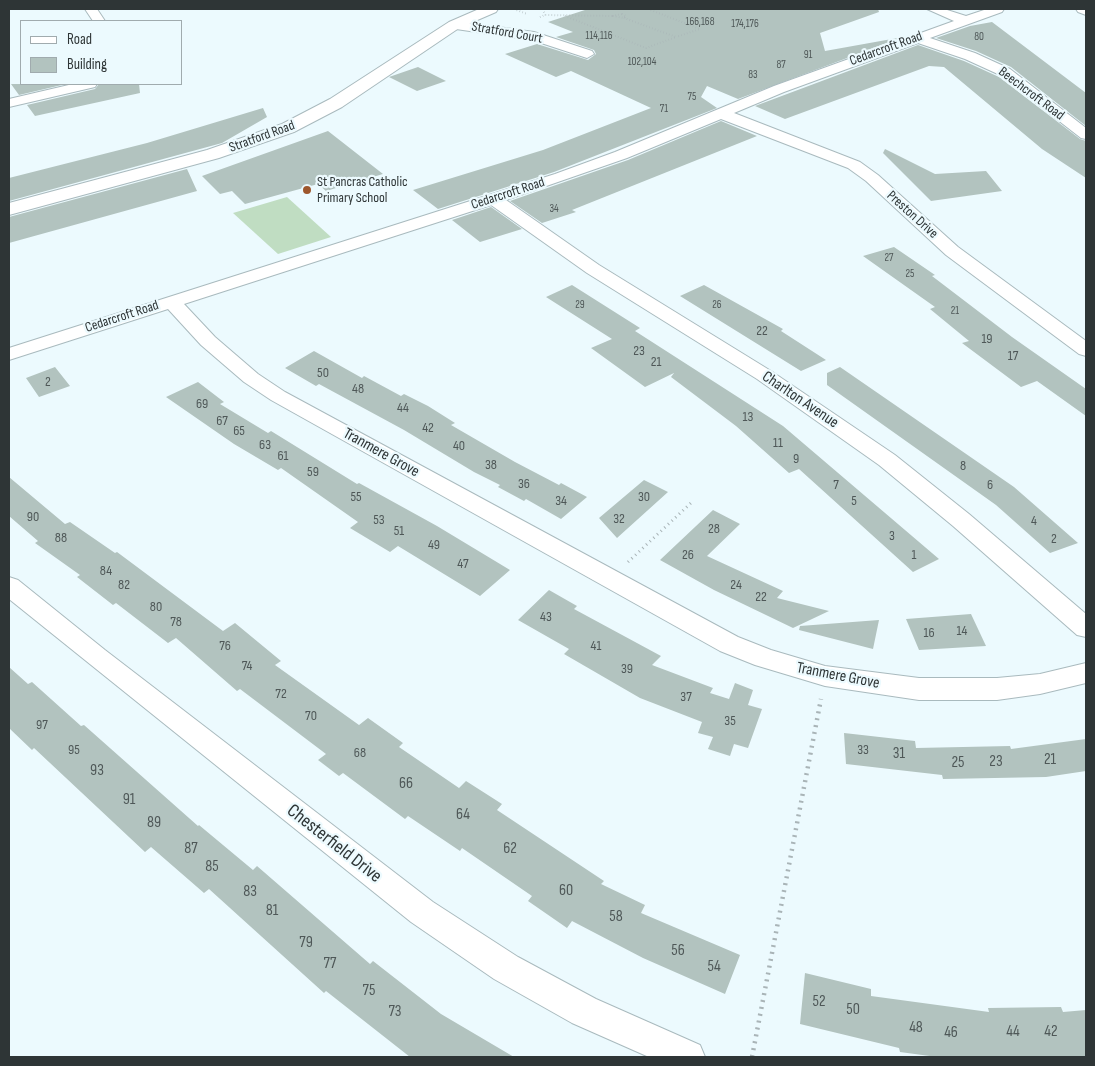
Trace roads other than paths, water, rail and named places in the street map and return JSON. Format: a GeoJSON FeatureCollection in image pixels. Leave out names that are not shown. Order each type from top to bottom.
{"type":"FeatureCollection","features":[{"type":"Feature","properties":{"kind":"street"},"geometry":{"type":"LineString","coordinates":[[91,9],[98,20]]}},
{"type":"Feature","properties":{"kind":"street","name":"Stratford Road"},"geometry":{"type":"LineString","coordinates":[[9,209],[213,154],[288,128],[336,103],[454,24],[491,9]]}},
{"type":"Feature","properties":{"kind":"street"},"geometry":{"type":"LineString","coordinates":[[933,9],[965,20]]}},
{"type":"Feature","properties":{"kind":"street","name":"Cedarcroft Road"},"geometry":{"type":"LineString","coordinates":[[9,354],[171,300],[492,199],[621,155],[720,112],[998,9]]}},
{"type":"Feature","properties":{"kind":"street"},"geometry":{"type":"LineString","coordinates":[[1082,9],[1086,11]]}},
{"type":"Feature","properties":{"kind":"street","name":"Stratford Court"},"geometry":{"type":"LineString","coordinates":[[454,24],[534,36],[587,55]]}},
{"type":"Feature","properties":{"kind":"street","name":"Beechcroft Road"},"geometry":{"type":"LineString","coordinates":[[917,38],[970,56],[1005,72],[1086,135]]}},
{"type":"Feature","properties":{"kind":"street"},"geometry":{"type":"LineString","coordinates":[[9,103],[86,85]]}},
{"type":"Feature","properties":{"kind":"street","name":"Preston Drive"},"geometry":{"type":"LineString","coordinates":[[720,112],[832,155],[864,172],[952,251],[1086,350]]}},
{"type":"Feature","properties":{"kind":"street","name":"Charlton Avenue"},"geometry":{"type":"LineString","coordinates":[[492,199],[593,268],[764,375],[887,460],[954,514],[1086,628]]}},
{"type":"Feature","properties":{"kind":"street","name":"Tranmere Grove"},"geometry":{"type":"LineString","coordinates":[[171,300],[208,341],[251,378],[278,396],[609,580],[729,644],[764,658],[825,676],[918,689],[962,691],[1040,684],[1086,673]]}},
{"type":"Feature","properties":{"kind":"street","name":"Chesterfield Drive"},"geometry":{"type":"LineString","coordinates":[[9,586],[111,670],[422,912],[506,968],[567,1002],[688,1057]]}},
{"type":"Feature","properties":{"kind":"place","name":"St Pancras Catholic Primary School"},"geometry":{"type":"Point","coordinates":[307,190]}}]}
